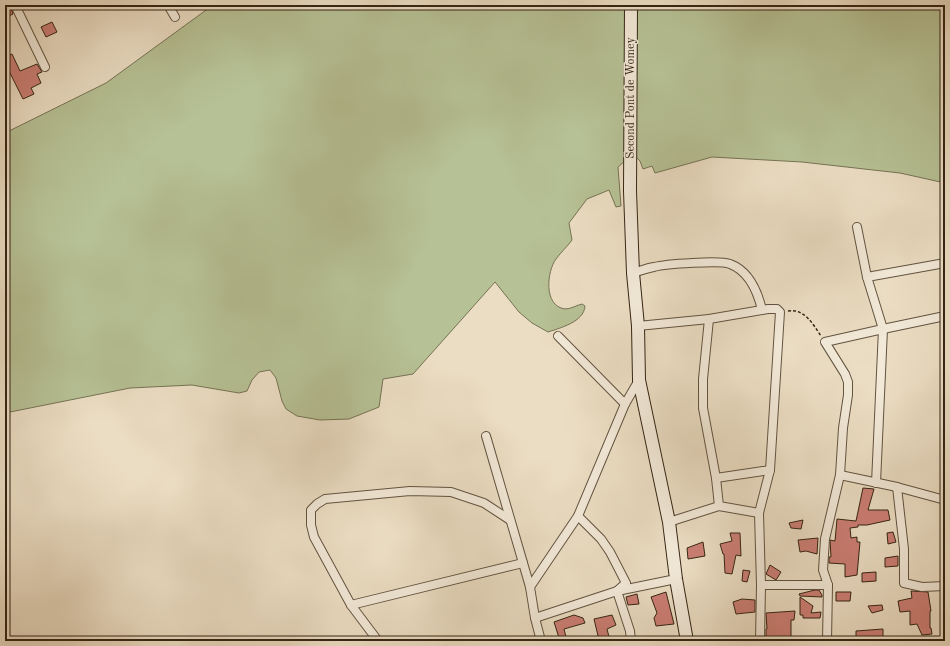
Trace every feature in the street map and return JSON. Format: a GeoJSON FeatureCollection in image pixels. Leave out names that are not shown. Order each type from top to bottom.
{"type":"FeatureCollection","features":[{"type":"Feature","properties":{"kind":"main road","name":"Second Pont de Womey"},"geometry":{"type":"LineString","coordinates":[[631,5],[630,191],[633,273],[638,326],[639,380],[669,522],[676,579],[688,641]]}},
{"type":"Feature","properties":{"kind":"street"},"geometry":{"type":"LineString","coordinates":[[15,5],[45,67]]}},
{"type":"Feature","properties":{"kind":"street"},"geometry":{"type":"LineString","coordinates":[[168,5],[175,17]]}},
{"type":"Feature","properties":{"kind":"street"},"geometry":{"type":"LineString","coordinates":[[857,227],[867,277],[883,329],[876,483]]}},
{"type":"Feature","properties":{"kind":"street"},"geometry":{"type":"LineString","coordinates":[[633,273],[655,266],[704,262],[730,264],[742,272],[750,280],[759,296],[762,310]]}},
{"type":"Feature","properties":{"kind":"street"},"geometry":{"type":"LineString","coordinates":[[867,277],[945,263]]}},
{"type":"Feature","properties":{"kind":"street"},"geometry":{"type":"LineString","coordinates":[[638,326],[709,319],[768,309],[777,309],[780,312],[770,470],[759,513],[761,585],[760,641]]}},
{"type":"Feature","properties":{"kind":"street"},"geometry":{"type":"LineString","coordinates":[[827,641],[828,585],[823,570],[825,538],[840,475],[848,382],[843,369],[825,342],[945,316]]}},
{"type":"Feature","properties":{"kind":"street"},"geometry":{"type":"LineString","coordinates":[[709,319],[703,379],[703,408],[716,478],[719,506]]}},
{"type":"Feature","properties":{"kind":"street"},"geometry":{"type":"LineString","coordinates":[[558,336],[625,404]]}},
{"type":"Feature","properties":{"kind":"street"},"geometry":{"type":"LineString","coordinates":[[530,587],[578,516],[625,404],[639,380]]}},
{"type":"Feature","properties":{"kind":"street"},"geometry":{"type":"LineString","coordinates":[[486,436],[530,587],[542,641]]}},
{"type":"Feature","properties":{"kind":"street"},"geometry":{"type":"LineString","coordinates":[[716,478],[770,470]]}},
{"type":"Feature","properties":{"kind":"street"},"geometry":{"type":"LineString","coordinates":[[840,475],[897,487],[945,500]]}},
{"type":"Feature","properties":{"kind":"street"},"geometry":{"type":"LineString","coordinates":[[897,487],[904,550],[904,583],[922,587],[945,586]]}},
{"type":"Feature","properties":{"kind":"street"},"geometry":{"type":"LineString","coordinates":[[378,641],[351,605],[314,537],[311,525],[312,510],[317,504],[325,499],[410,491],[451,492],[484,503],[510,520]]}},
{"type":"Feature","properties":{"kind":"street"},"geometry":{"type":"LineString","coordinates":[[669,522],[719,506],[759,513]]}},
{"type":"Feature","properties":{"kind":"street"},"geometry":{"type":"LineString","coordinates":[[578,516],[601,539],[610,552],[626,583],[617,591]]}},
{"type":"Feature","properties":{"kind":"street"},"geometry":{"type":"LineString","coordinates":[[351,605],[523,563]]}},
{"type":"Feature","properties":{"kind":"street"},"geometry":{"type":"LineString","coordinates":[[536,618],[617,591],[676,579]]}},
{"type":"Feature","properties":{"kind":"street"},"geometry":{"type":"LineString","coordinates":[[761,585],[828,585]]}},
{"type":"Feature","properties":{"kind":"street"},"geometry":{"type":"LineString","coordinates":[[617,591],[630,631],[631,641]]}},
{"type":"Feature","properties":{"kind":"path"},"geometry":{"type":"LineString","coordinates":[[780,312],[791,310],[798,311],[808,317],[825,342]]}},
{"type":"Feature","properties":{"kind":"green space"},"geometry":{"type":"Polygon","coordinates":[[[213,5],[945,5],[945,183],[900,173],[802,162],[712,157],[655,173],[652,166],[643,169],[640,161],[633,154],[618,167],[621,206],[616,207],[609,190],[587,199],[569,223],[572,240],[553,264],[549,279],[550,295],[553,302],[565,309],[582,304],[585,306],[584,312],[576,320],[571,324],[548,332],[532,323],[519,312],[495,282],[413,374],[383,379],[379,407],[349,419],[320,420],[297,416],[286,409],[282,401],[276,378],[270,370],[259,372],[252,380],[247,391],[239,393],[192,385],[130,388],[5,413],[5,133],[106,83],[213,5]]]}},
{"type":"Feature","properties":{"kind":"building"},"geometry":{"type":"Polygon","coordinates":[[[10,5],[13,14],[5,18],[5,6],[10,5]]]}},
{"type":"Feature","properties":{"kind":"building"},"geometry":{"type":"Polygon","coordinates":[[[52,22],[57,32],[46,37],[41,27],[52,22]]]}},
{"type":"Feature","properties":{"kind":"building"},"geometry":{"type":"Polygon","coordinates":[[[12,54],[20,71],[37,64],[42,72],[37,74],[41,83],[31,88],[34,94],[23,99],[5,66],[5,57],[12,54]]]}},
{"type":"Feature","properties":{"kind":"building"},"geometry":{"type":"Polygon","coordinates":[[[863,488],[874,489],[868,510],[888,510],[890,520],[867,525],[858,525],[858,527],[850,528],[851,538],[857,537],[857,542],[860,542],[857,575],[845,577],[845,564],[829,563],[829,557],[831,557],[830,540],[835,541],[837,519],[856,521],[863,488]]]}},
{"type":"Feature","properties":{"kind":"building"},"geometry":{"type":"Polygon","coordinates":[[[803,520],[801,529],[791,528],[789,523],[803,520]]]}},
{"type":"Feature","properties":{"kind":"building"},"geometry":{"type":"Polygon","coordinates":[[[893,532],[896,542],[888,544],[887,533],[893,532]]]}},
{"type":"Feature","properties":{"kind":"building"},"geometry":{"type":"Polygon","coordinates":[[[730,533],[740,533],[741,556],[736,555],[732,574],[725,573],[724,554],[720,544],[732,541],[730,533]]]}},
{"type":"Feature","properties":{"kind":"building"},"geometry":{"type":"Polygon","coordinates":[[[818,538],[817,554],[806,551],[800,552],[798,540],[818,538]]]}},
{"type":"Feature","properties":{"kind":"building"},"geometry":{"type":"Polygon","coordinates":[[[703,542],[705,556],[688,559],[687,548],[703,542]]]}},
{"type":"Feature","properties":{"kind":"building"},"geometry":{"type":"Polygon","coordinates":[[[898,556],[898,566],[885,567],[885,558],[898,556]]]}},
{"type":"Feature","properties":{"kind":"building"},"geometry":{"type":"Polygon","coordinates":[[[770,565],[781,572],[776,580],[766,574],[770,565]]]}},
{"type":"Feature","properties":{"kind":"building"},"geometry":{"type":"Polygon","coordinates":[[[743,570],[750,571],[747,582],[742,581],[743,570]]]}},
{"type":"Feature","properties":{"kind":"building"},"geometry":{"type":"Polygon","coordinates":[[[876,572],[876,581],[862,582],[862,573],[876,572]]]}},
{"type":"Feature","properties":{"kind":"building"},"geometry":{"type":"Polygon","coordinates":[[[819,590],[822,597],[800,596],[799,594],[819,590]]]}},
{"type":"Feature","properties":{"kind":"building"},"geometry":{"type":"Polygon","coordinates":[[[911,591],[928,592],[931,611],[930,628],[932,634],[922,635],[917,624],[910,625],[910,611],[900,612],[898,601],[912,598],[911,591]]]}},
{"type":"Feature","properties":{"kind":"building"},"geometry":{"type":"Polygon","coordinates":[[[666,592],[674,624],[656,626],[654,618],[657,613],[651,597],[666,592]]]}},
{"type":"Feature","properties":{"kind":"building"},"geometry":{"type":"Polygon","coordinates":[[[836,592],[851,592],[850,601],[836,601],[836,592]]]}},
{"type":"Feature","properties":{"kind":"building"},"geometry":{"type":"Polygon","coordinates":[[[637,594],[639,604],[628,605],[626,597],[637,594]]]}},
{"type":"Feature","properties":{"kind":"building"},"geometry":{"type":"Polygon","coordinates":[[[800,597],[813,606],[811,613],[821,612],[820,618],[803,618],[803,615],[800,615],[800,597]]]}},
{"type":"Feature","properties":{"kind":"building"},"geometry":{"type":"Polygon","coordinates":[[[742,599],[755,600],[755,612],[736,614],[733,602],[742,599]]]}},
{"type":"Feature","properties":{"kind":"building"},"geometry":{"type":"Polygon","coordinates":[[[882,605],[883,610],[872,613],[868,606],[882,605]]]}},
{"type":"Feature","properties":{"kind":"building"},"geometry":{"type":"Polygon","coordinates":[[[795,611],[794,620],[791,620],[791,639],[766,640],[766,613],[795,611]]]}},
{"type":"Feature","properties":{"kind":"building"},"geometry":{"type":"Polygon","coordinates":[[[574,615],[583,618],[585,623],[564,629],[567,641],[560,641],[554,622],[574,615]]]}},
{"type":"Feature","properties":{"kind":"building"},"geometry":{"type":"Polygon","coordinates":[[[612,615],[616,625],[607,629],[609,637],[599,640],[594,619],[612,615]]]}},
{"type":"Feature","properties":{"kind":"building"},"geometry":{"type":"Polygon","coordinates":[[[883,629],[883,641],[875,641],[875,638],[856,639],[856,631],[883,629]]]}}]}
